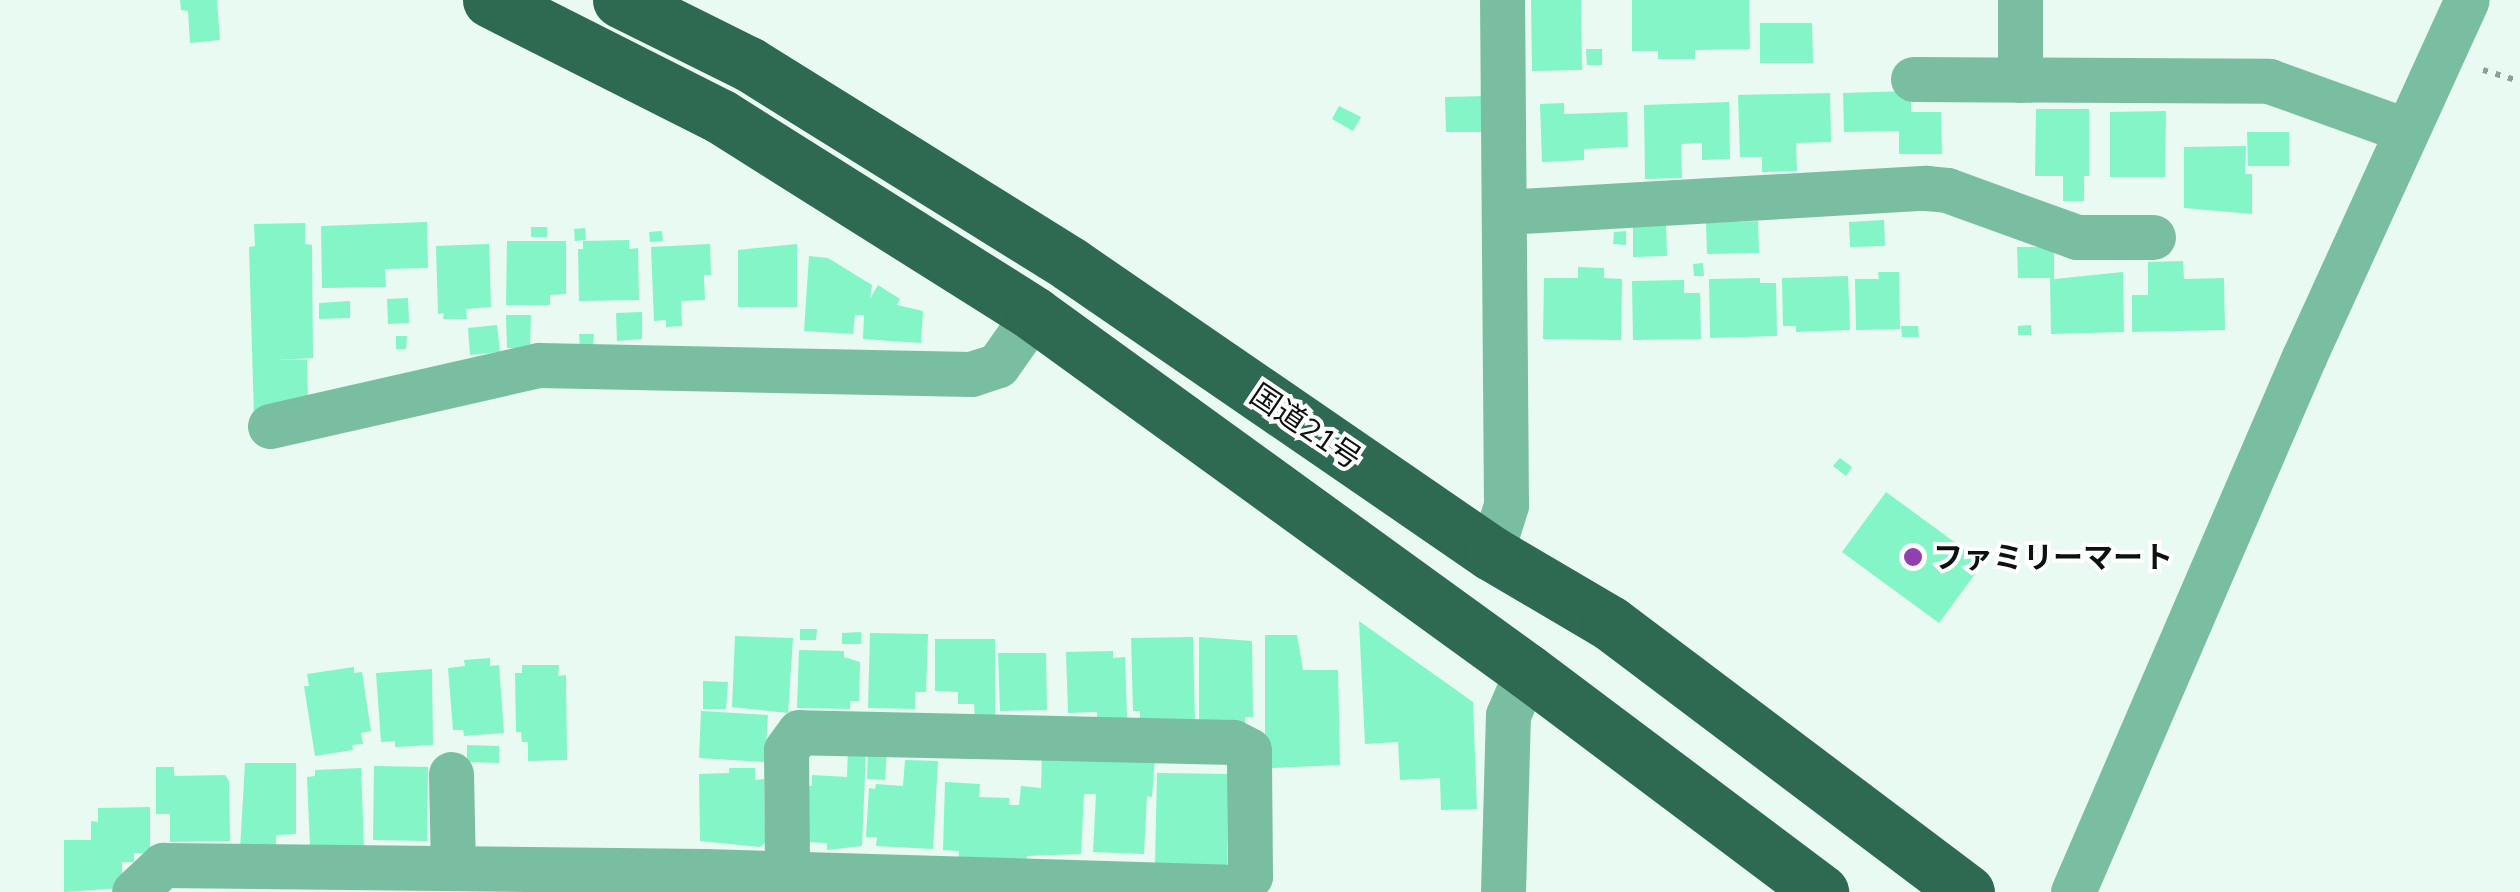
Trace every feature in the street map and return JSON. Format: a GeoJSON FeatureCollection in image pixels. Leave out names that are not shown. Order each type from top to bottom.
{"type":"FeatureCollection","features":[{"type":"Feature","properties":{"kind":"highway"},"geometry":{"type":"LineString","coordinates":[[490,0],[720,116],[1034,314],[1527,671],[1821,892]]}},
{"type":"Feature","properties":{"kind":"highway","name":"国道21号"},"geometry":{"type":"LineString","coordinates":[[620,0],[749,64],[1070,264],[1491,553],[1610,623],[1967,892]]}},
{"type":"Feature","properties":{"kind":"street"},"geometry":{"type":"LineString","coordinates":[[1491,553],[1506,505],[1502,0]]}},
{"type":"Feature","properties":{"kind":"street"},"geometry":{"type":"LineString","coordinates":[[2020,0],[2020,80]]}},
{"type":"Feature","properties":{"kind":"street"},"geometry":{"type":"LineString","coordinates":[[2073,892],[2405,130],[2467,0]]}},
{"type":"Feature","properties":{"kind":"street"},"geometry":{"type":"LineString","coordinates":[[1914,79],[2269,81],[2405,130]]}},
{"type":"Feature","properties":{"kind":"street"},"geometry":{"type":"LineString","coordinates":[[1504,212],[1926,188],[1948,190],[2077,237],[2153,237]]}},
{"type":"Feature","properties":{"kind":"street"},"geometry":{"type":"LineString","coordinates":[[270,426],[539,365],[970,374],[998,364],[1034,314]]}},
{"type":"Feature","properties":{"kind":"street"},"geometry":{"type":"LineString","coordinates":[[1503,892],[1508,715],[1527,671]]}},
{"type":"Feature","properties":{"kind":"street"},"geometry":{"type":"LineString","coordinates":[[134,892],[163,866],[705,882],[787,873],[1237,887],[1250,876],[1248,750],[1233,742],[799,732],[786,750],[787,873]]}},
{"type":"Feature","properties":{"kind":"street"},"geometry":{"type":"LineString","coordinates":[[448,876],[450,774]]}},
{"type":"Feature","properties":{"kind":"building"},"geometry":{"type":"Polygon","coordinates":[[[180,0],[217,0],[220,40],[190,43],[188,11],[181,10],[180,0]]]}},
{"type":"Feature","properties":{"kind":"building"},"geometry":{"type":"Polygon","coordinates":[[[1531,0],[1581,0],[1582,70],[1532,71],[1531,0]]]}},
{"type":"Feature","properties":{"kind":"building"},"geometry":{"type":"Polygon","coordinates":[[[1632,0],[1749,0],[1750,49],[1695,50],[1695,59],[1658,59],[1658,51],[1632,51],[1632,0]]]}},
{"type":"Feature","properties":{"kind":"building"},"geometry":{"type":"Polygon","coordinates":[[[1760,23],[1812,23],[1813,63],[1760,63],[1760,23]]]}},
{"type":"Feature","properties":{"kind":"building"},"geometry":{"type":"Polygon","coordinates":[[[1586,49],[1602,49],[1602,65],[1587,65],[1586,49]]]}},
{"type":"Feature","properties":{"kind":"building"},"geometry":{"type":"Polygon","coordinates":[[[1911,91],[1911,112],[1941,112],[1942,154],[1899,154],[1899,131],[1844,132],[1843,93],[1911,91]]]}},
{"type":"Feature","properties":{"kind":"building"},"geometry":{"type":"Polygon","coordinates":[[[1830,93],[1831,142],[1796,143],[1797,171],[1762,172],[1762,157],[1740,157],[1738,95],[1830,93]]]}},
{"type":"Feature","properties":{"kind":"building"},"geometry":{"type":"Polygon","coordinates":[[[1487,96],[1487,132],[1446,132],[1445,97],[1487,96]]]}},
{"type":"Feature","properties":{"kind":"building"},"geometry":{"type":"Polygon","coordinates":[[[1729,102],[1730,159],[1702,160],[1702,143],[1681,144],[1682,178],[1645,179],[1644,105],[1729,102]]]}},
{"type":"Feature","properties":{"kind":"building"},"geometry":{"type":"Polygon","coordinates":[[[1564,103],[1564,114],[1627,112],[1628,147],[1584,149],[1584,160],[1542,162],[1540,104],[1564,103]]]}},
{"type":"Feature","properties":{"kind":"building"},"geometry":{"type":"Polygon","coordinates":[[[1339,106],[1361,117],[1353,131],[1332,119],[1339,106]]]}},
{"type":"Feature","properties":{"kind":"building"},"geometry":{"type":"Polygon","coordinates":[[[2036,109],[2089,109],[2089,176],[2084,176],[2084,201],[2063,201],[2063,176],[2035,176],[2036,109]]]}},
{"type":"Feature","properties":{"kind":"building"},"geometry":{"type":"Polygon","coordinates":[[[2166,111],[2165,177],[2110,177],[2110,112],[2166,111]]]}},
{"type":"Feature","properties":{"kind":"building"},"geometry":{"type":"Polygon","coordinates":[[[2247,132],[2289,132],[2289,166],[2248,166],[2247,132]]]}},
{"type":"Feature","properties":{"kind":"building"},"geometry":{"type":"Polygon","coordinates":[[[2246,146],[2245,174],[2252,174],[2252,214],[2184,208],[2184,147],[2246,146]]]}},
{"type":"Feature","properties":{"kind":"building"},"geometry":{"type":"Polygon","coordinates":[[[1884,220],[1885,246],[1850,247],[1849,222],[1884,220]]]}},
{"type":"Feature","properties":{"kind":"building"},"geometry":{"type":"Polygon","coordinates":[[[1758,221],[1759,253],[1707,254],[1706,223],[1758,221]]]}},
{"type":"Feature","properties":{"kind":"building"},"geometry":{"type":"Polygon","coordinates":[[[427,222],[428,268],[385,269],[386,287],[322,288],[321,226],[427,222]]]}},
{"type":"Feature","properties":{"kind":"building"},"geometry":{"type":"Polygon","coordinates":[[[305,223],[305,244],[312,245],[313,358],[277,360],[307,360],[308,403],[254,417],[249,247],[255,246],[254,224],[305,223]]]}},
{"type":"Feature","properties":{"kind":"building"},"geometry":{"type":"Polygon","coordinates":[[[1666,223],[1667,256],[1633,257],[1633,225],[1666,223]]]}},
{"type":"Feature","properties":{"kind":"building"},"geometry":{"type":"Polygon","coordinates":[[[531,227],[547,227],[547,237],[531,237],[531,227]]]}},
{"type":"Feature","properties":{"kind":"building"},"geometry":{"type":"Polygon","coordinates":[[[585,228],[586,240],[575,241],[574,229],[585,228]]]}},
{"type":"Feature","properties":{"kind":"building"},"geometry":{"type":"Polygon","coordinates":[[[662,231],[663,241],[650,242],[649,232],[662,231]]]}},
{"type":"Feature","properties":{"kind":"building"},"geometry":{"type":"Polygon","coordinates":[[[1626,231],[1626,245],[1613,244],[1614,232],[1626,231]]]}},
{"type":"Feature","properties":{"kind":"building"},"geometry":{"type":"Polygon","coordinates":[[[629,240],[629,249],[638,248],[639,300],[579,301],[578,249],[583,249],[583,241],[629,240]]]}},
{"type":"Feature","properties":{"kind":"building"},"geometry":{"type":"Polygon","coordinates":[[[507,241],[566,241],[566,294],[550,295],[550,305],[506,305],[507,241]]]}},
{"type":"Feature","properties":{"kind":"building"},"geometry":{"type":"Polygon","coordinates":[[[489,244],[491,307],[466,309],[467,319],[443,319],[444,313],[438,314],[436,246],[489,244]]]}},
{"type":"Feature","properties":{"kind":"building"},"geometry":{"type":"Polygon","coordinates":[[[710,244],[711,275],[704,275],[705,300],[681,301],[682,326],[666,327],[666,320],[654,321],[651,247],[710,244]]]}},
{"type":"Feature","properties":{"kind":"building"},"geometry":{"type":"Polygon","coordinates":[[[797,244],[797,307],[738,307],[738,250],[797,244]]]}},
{"type":"Feature","properties":{"kind":"building"},"geometry":{"type":"Polygon","coordinates":[[[2017,247],[2054,247],[2054,279],[2123,272],[2124,332],[2051,334],[2050,278],[2018,278],[2017,247]]]}},
{"type":"Feature","properties":{"kind":"building"},"geometry":{"type":"Polygon","coordinates":[[[809,256],[828,258],[872,285],[870,299],[878,285],[900,299],[897,305],[923,311],[921,343],[863,339],[864,315],[855,315],[853,334],[804,331],[809,256]]]}},
{"type":"Feature","properties":{"kind":"building"},"geometry":{"type":"Polygon","coordinates":[[[2183,261],[2184,279],[2224,278],[2225,330],[2132,332],[2132,295],[2148,295],[2148,262],[2183,261]]]}},
{"type":"Feature","properties":{"kind":"building"},"geometry":{"type":"Polygon","coordinates":[[[1703,263],[1704,276],[1694,276],[1693,264],[1703,263]]]}},
{"type":"Feature","properties":{"kind":"building"},"geometry":{"type":"Polygon","coordinates":[[[1578,267],[1604,268],[1604,278],[1622,279],[1621,340],[1543,339],[1544,278],[1578,278],[1578,267]]]}},
{"type":"Feature","properties":{"kind":"building"},"geometry":{"type":"Polygon","coordinates":[[[1878,272],[1899,272],[1900,329],[1856,330],[1855,279],[1879,279],[1878,272]]]}},
{"type":"Feature","properties":{"kind":"building"},"geometry":{"type":"Polygon","coordinates":[[[1848,276],[1850,330],[1796,332],[1796,326],[1783,326],[1782,278],[1848,276]]]}},
{"type":"Feature","properties":{"kind":"building"},"geometry":{"type":"Polygon","coordinates":[[[1760,278],[1760,283],[1776,283],[1777,336],[1710,338],[1709,279],[1760,278]]]}},
{"type":"Feature","properties":{"kind":"building"},"geometry":{"type":"Polygon","coordinates":[[[1684,280],[1684,293],[1700,293],[1701,339],[1633,340],[1632,281],[1684,280]]]}},
{"type":"Feature","properties":{"kind":"building"},"geometry":{"type":"Polygon","coordinates":[[[408,298],[409,323],[388,324],[387,299],[408,298]]]}},
{"type":"Feature","properties":{"kind":"building"},"geometry":{"type":"Polygon","coordinates":[[[350,301],[350,318],[319,319],[319,303],[350,301]]]}},
{"type":"Feature","properties":{"kind":"building"},"geometry":{"type":"Polygon","coordinates":[[[642,312],[642,339],[617,341],[616,313],[642,312]]]}},
{"type":"Feature","properties":{"kind":"building"},"geometry":{"type":"Polygon","coordinates":[[[506,315],[531,315],[530,348],[507,348],[506,315]]]}},
{"type":"Feature","properties":{"kind":"building"},"geometry":{"type":"Polygon","coordinates":[[[497,325],[500,352],[470,355],[468,328],[497,325]]]}},
{"type":"Feature","properties":{"kind":"building"},"geometry":{"type":"Polygon","coordinates":[[[2031,325],[2031,335],[2018,335],[2018,326],[2031,325]]]}},
{"type":"Feature","properties":{"kind":"building"},"geometry":{"type":"Polygon","coordinates":[[[1901,326],[1918,326],[1919,337],[1902,337],[1901,326]]]}},
{"type":"Feature","properties":{"kind":"building"},"geometry":{"type":"Polygon","coordinates":[[[579,334],[594,334],[593,346],[580,347],[579,334]]]}},
{"type":"Feature","properties":{"kind":"building"},"geometry":{"type":"Polygon","coordinates":[[[396,336],[407,336],[406,349],[396,349],[396,336]]]}},
{"type":"Feature","properties":{"kind":"building"},"geometry":{"type":"Polygon","coordinates":[[[1840,458],[1852,467],[1846,476],[1833,466],[1840,458]]]}},
{"type":"Feature","properties":{"kind":"building","name":"ファミリーマート"},"geometry":{"type":"Polygon","coordinates":[[[1886,492],[1983,563],[1939,623],[1842,552],[1886,492]]]}},
{"type":"Feature","properties":{"kind":"building"},"geometry":{"type":"Polygon","coordinates":[[[1359,621],[1473,702],[1477,809],[1441,810],[1440,778],[1400,780],[1398,742],[1365,744],[1359,621]]]}},
{"type":"Feature","properties":{"kind":"building"},"geometry":{"type":"Polygon","coordinates":[[[800,629],[817,629],[816,640],[800,640],[800,629]]]}},
{"type":"Feature","properties":{"kind":"building"},"geometry":{"type":"Polygon","coordinates":[[[861,632],[861,644],[842,644],[842,633],[861,632]]]}},
{"type":"Feature","properties":{"kind":"building"},"geometry":{"type":"Polygon","coordinates":[[[870,633],[928,634],[926,692],[915,692],[915,709],[868,708],[870,633]]]}},
{"type":"Feature","properties":{"kind":"building"},"geometry":{"type":"Polygon","coordinates":[[[1265,635],[1297,635],[1303,670],[1338,670],[1340,765],[1272,768],[1272,745],[1265,745],[1265,635]]]}},
{"type":"Feature","properties":{"kind":"building"},"geometry":{"type":"Polygon","coordinates":[[[735,636],[793,638],[788,713],[732,707],[735,636]]]}},
{"type":"Feature","properties":{"kind":"building"},"geometry":{"type":"Polygon","coordinates":[[[1193,637],[1195,723],[1140,724],[1140,711],[1133,711],[1131,638],[1193,637]]]}},
{"type":"Feature","properties":{"kind":"building"},"geometry":{"type":"Polygon","coordinates":[[[1199,637],[1252,641],[1253,717],[1245,717],[1245,725],[1199,724],[1199,637]]]}},
{"type":"Feature","properties":{"kind":"building"},"geometry":{"type":"Polygon","coordinates":[[[935,639],[995,639],[995,718],[975,718],[974,704],[958,704],[958,692],[935,691],[935,639]]]}},
{"type":"Feature","properties":{"kind":"building"},"geometry":{"type":"Polygon","coordinates":[[[799,650],[844,651],[844,657],[860,662],[859,701],[850,701],[850,709],[797,708],[799,650]]]}},
{"type":"Feature","properties":{"kind":"building"},"geometry":{"type":"Polygon","coordinates":[[[1113,651],[1113,658],[1125,657],[1127,718],[1097,719],[1097,712],[1068,713],[1066,652],[1113,651]]]}},
{"type":"Feature","properties":{"kind":"building"},"geometry":{"type":"Polygon","coordinates":[[[998,653],[1046,653],[1047,710],[1000,711],[998,653]]]}},
{"type":"Feature","properties":{"kind":"building"},"geometry":{"type":"Polygon","coordinates":[[[490,658],[490,666],[499,665],[504,733],[464,736],[463,730],[453,730],[448,668],[465,666],[464,660],[490,658]]]}},
{"type":"Feature","properties":{"kind":"building"},"geometry":{"type":"Polygon","coordinates":[[[522,665],[559,665],[558,676],[566,675],[567,760],[528,761],[528,742],[522,742],[521,732],[516,732],[515,673],[522,673],[522,665]]]}},
{"type":"Feature","properties":{"kind":"building"},"geometry":{"type":"Polygon","coordinates":[[[354,667],[354,673],[362,672],[371,731],[361,733],[363,744],[352,745],[353,750],[315,756],[304,686],[309,686],[307,674],[354,667]]]}},
{"type":"Feature","properties":{"kind":"building"},"geometry":{"type":"Polygon","coordinates":[[[432,669],[433,745],[395,747],[395,741],[381,742],[376,673],[432,669]]]}},
{"type":"Feature","properties":{"kind":"building"},"geometry":{"type":"Polygon","coordinates":[[[703,681],[728,682],[726,709],[703,709],[703,681]]]}},
{"type":"Feature","properties":{"kind":"building"},"geometry":{"type":"Polygon","coordinates":[[[701,711],[768,715],[765,762],[699,758],[701,711]]]}},
{"type":"Feature","properties":{"kind":"building"},"geometry":{"type":"Polygon","coordinates":[[[467,745],[499,746],[499,763],[467,762],[467,745]]]}},
{"type":"Feature","properties":{"kind":"building"},"geometry":{"type":"Polygon","coordinates":[[[868,748],[887,750],[885,780],[867,779],[868,748]]]}},
{"type":"Feature","properties":{"kind":"building"},"geometry":{"type":"Polygon","coordinates":[[[848,749],[866,750],[862,846],[827,850],[827,843],[806,842],[805,786],[812,786],[812,775],[847,777],[848,749]]]}},
{"type":"Feature","properties":{"kind":"building"},"geometry":{"type":"Polygon","coordinates":[[[1042,754],[1155,758],[1152,797],[1147,796],[1144,854],[1093,852],[1096,794],[1084,794],[1081,854],[1027,856],[1026,867],[958,866],[959,851],[943,850],[945,782],[980,784],[979,797],[1009,798],[1009,805],[1019,805],[1021,786],[1041,788],[1042,754]]]}},
{"type":"Feature","properties":{"kind":"building"},"geometry":{"type":"Polygon","coordinates":[[[905,760],[938,761],[933,849],[876,846],[877,837],[866,837],[869,788],[875,789],[876,784],[903,786],[905,760]]]}},
{"type":"Feature","properties":{"kind":"building"},"geometry":{"type":"Polygon","coordinates":[[[245,763],[296,763],[296,834],[276,835],[276,850],[240,849],[245,763]]]}},
{"type":"Feature","properties":{"kind":"building"},"geometry":{"type":"Polygon","coordinates":[[[374,766],[428,767],[427,841],[373,840],[374,766]]]}},
{"type":"Feature","properties":{"kind":"building"},"geometry":{"type":"Polygon","coordinates":[[[156,767],[174,767],[174,776],[225,775],[229,781],[230,841],[170,842],[170,814],[156,814],[156,767]]]}},
{"type":"Feature","properties":{"kind":"building"},"geometry":{"type":"Polygon","coordinates":[[[361,768],[364,849],[310,847],[307,777],[315,776],[315,770],[361,768]]]}},
{"type":"Feature","properties":{"kind":"building"},"geometry":{"type":"Polygon","coordinates":[[[729,768],[755,768],[755,780],[764,779],[765,843],[760,847],[700,841],[699,774],[729,773],[729,768]]]}},
{"type":"Feature","properties":{"kind":"building"},"geometry":{"type":"Polygon","coordinates":[[[1157,773],[1228,774],[1227,866],[1155,865],[1157,773]]]}},
{"type":"Feature","properties":{"kind":"building"},"geometry":{"type":"Polygon","coordinates":[[[150,807],[150,853],[134,853],[134,862],[122,862],[122,888],[64,892],[64,840],[91,840],[91,821],[98,822],[98,808],[150,807]]]}},
{"type":"Feature","properties":{"kind":"place","name":"ファミリーマート"},"geometry":{"type":"Point","coordinates":[1913,557]}}]}
